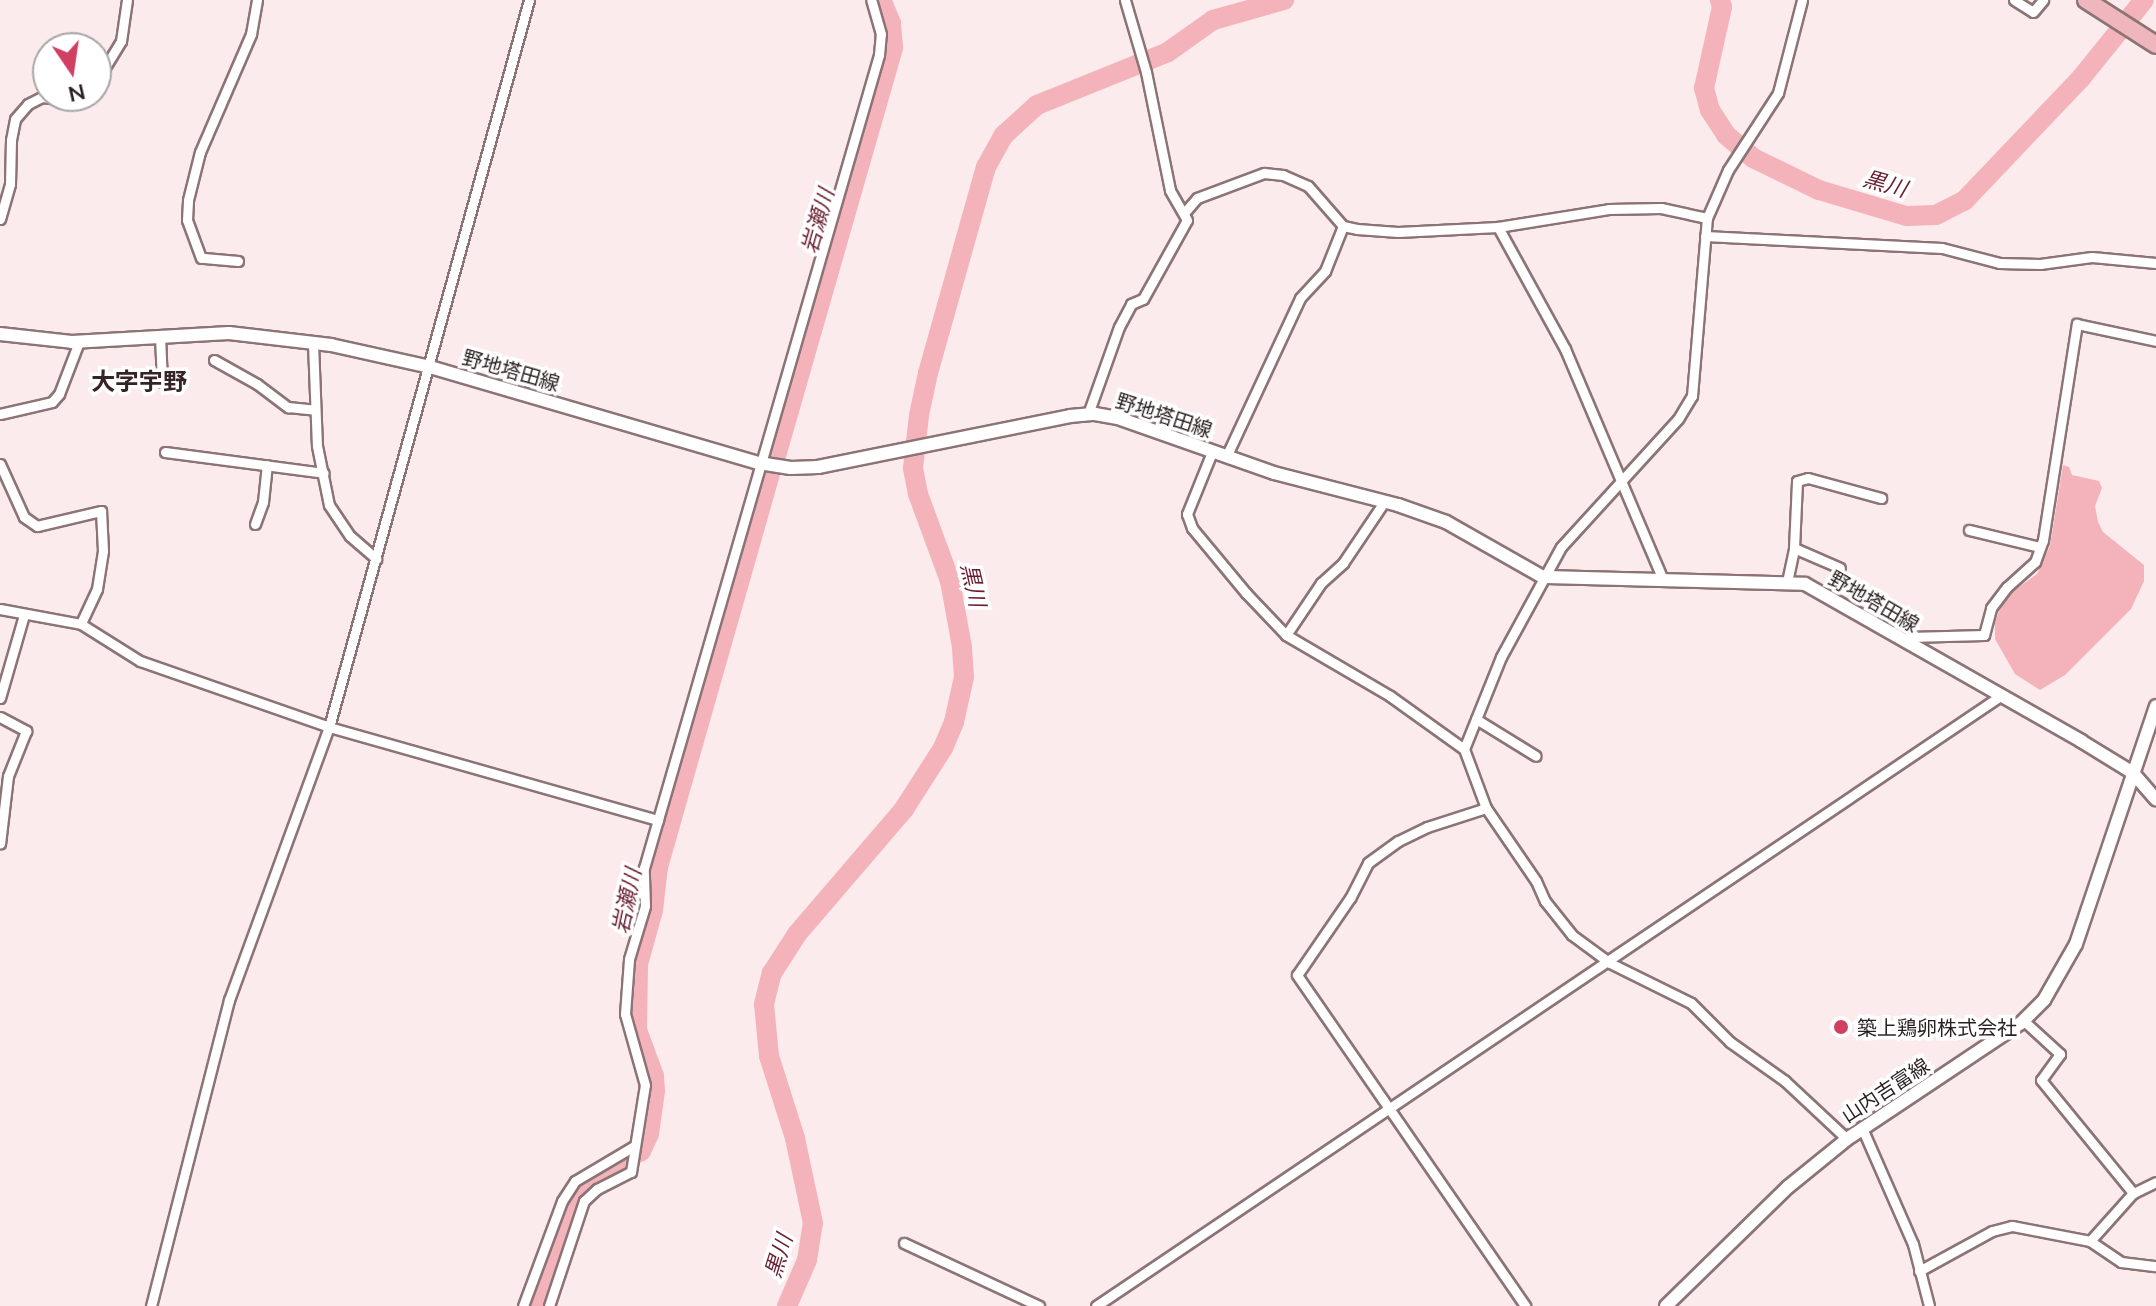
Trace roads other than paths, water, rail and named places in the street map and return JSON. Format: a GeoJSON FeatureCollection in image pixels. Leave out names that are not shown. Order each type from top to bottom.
{"type":"FeatureCollection","features":[{"type":"Feature","properties":{"kind":"highway"},"geometry":{"type":"LineString","coordinates":[[2093,4],[2153,42]]}},
{"type":"Feature","properties":{"kind":"main road","name":"野地塔田線"},"geometry":{"type":"LineString","coordinates":[[0,334],[79,342],[229,333],[313,343],[430,367],[759,463],[791,468],[818,467],[1088,414],[1118,418],[1226,457],[1446,522],[1543,577],[1805,584],[2133,773],[2156,799]]}},
{"type":"Feature","properties":{"kind":"main road","name":"山内吉富線"},"geometry":{"type":"LineString","coordinates":[[1666,1306],[1723,1254],[1788,1187],[1847,1139],[2024,1021],[2044,1000],[2070,956],[2156,706]]}},
{"type":"Feature","properties":{"kind":"street"},"geometry":{"type":"LineString","coordinates":[[112,56],[121,41],[127,0]]}},
{"type":"Feature","properties":{"kind":"street"},"geometry":{"type":"LineString","coordinates":[[238,261],[201,258],[187,220],[188,200],[200,152],[251,34],[257,0]]}},
{"type":"Feature","properties":{"kind":"street"},"geometry":{"type":"LineString","coordinates":[[151,1306],[229,1000],[329,727],[529,0]]}},
{"type":"Feature","properties":{"kind":"street"},"geometry":{"type":"LineString","coordinates":[[549,1306],[584,1201],[597,1189],[631,1172],[645,1085],[627,1031],[626,1000],[629,959],[645,906],[644,868],[879,55],[881,34],[871,0]]}},
{"type":"Feature","properties":{"kind":"street"},"geometry":{"type":"LineString","coordinates":[[1088,414],[1119,327],[1131,304],[1143,299],[1187,220],[1170,190],[1146,72],[1125,0]]}},
{"type":"Feature","properties":{"kind":"street"},"geometry":{"type":"LineString","coordinates":[[1464,749],[1501,657],[1561,547],[1618,480],[1678,419],[1692,396],[1707,218],[1715,194],[1778,93],[1802,0]]}},
{"type":"Feature","properties":{"kind":"street"},"geometry":{"type":"LineString","coordinates":[[2014,0],[2033,12],[2043,0]]}},
{"type":"Feature","properties":{"kind":"street"},"geometry":{"type":"LineString","coordinates":[[0,219],[10,184],[15,119],[32,102]]}},
{"type":"Feature","properties":{"kind":"street"},"geometry":{"type":"LineString","coordinates":[[1184,213],[1197,198],[1264,173],[1283,175],[1308,186],[1343,226],[1398,232],[1498,227],[1609,209],[1661,208],[1707,218]]}},
{"type":"Feature","properties":{"kind":"street"},"geometry":{"type":"LineString","coordinates":[[1226,457],[1300,298],[1325,271],[1343,226]]}},
{"type":"Feature","properties":{"kind":"street"},"geometry":{"type":"LineString","coordinates":[[1498,227],[1565,349],[1662,578]]}},
{"type":"Feature","properties":{"kind":"street"},"geometry":{"type":"LineString","coordinates":[[1705,236],[1942,248],[1999,263],[2040,264],[2092,257],[2156,263]]}},
{"type":"Feature","properties":{"kind":"street"},"geometry":{"type":"LineString","coordinates":[[1904,641],[1909,637],[1984,635],[1991,608],[2007,587],[2035,562],[2077,324],[2156,341]]}},
{"type":"Feature","properties":{"kind":"street"},"geometry":{"type":"LineString","coordinates":[[137,380],[162,380],[160,336]]}},
{"type":"Feature","properties":{"kind":"street"},"geometry":{"type":"LineString","coordinates":[[0,414],[52,402],[59,394],[79,342]]}},
{"type":"Feature","properties":{"kind":"street"},"geometry":{"type":"LineString","coordinates":[[313,343],[317,446],[329,505],[350,536],[376,559]]}},
{"type":"Feature","properties":{"kind":"street"},"geometry":{"type":"LineString","coordinates":[[214,360],[257,384],[288,407],[315,410]]}},
{"type":"Feature","properties":{"kind":"street"},"geometry":{"type":"LineString","coordinates":[[165,452],[324,473]]}},
{"type":"Feature","properties":{"kind":"street"},"geometry":{"type":"LineString","coordinates":[[1212,452],[1187,514],[1192,528],[1286,635],[1390,696],[1464,749],[1486,808],[1536,881],[1545,901],[1572,935],[1610,963],[1691,1003],[1730,1042],[1785,1081],[1847,1139]]}},
{"type":"Feature","properties":{"kind":"street"},"geometry":{"type":"LineString","coordinates":[[0,464],[24,517],[37,526],[101,511],[103,551],[97,589],[81,624]]}},
{"type":"Feature","properties":{"kind":"street"},"geometry":{"type":"LineString","coordinates":[[255,524],[263,502],[267,465]]}},
{"type":"Feature","properties":{"kind":"street"},"geometry":{"type":"LineString","coordinates":[[1787,582],[1794,548],[1797,481],[1808,478],[1881,498]]}},
{"type":"Feature","properties":{"kind":"street"},"geometry":{"type":"LineString","coordinates":[[1286,635],[1321,583],[1343,563],[1384,502]]}},
{"type":"Feature","properties":{"kind":"street"},"geometry":{"type":"LineString","coordinates":[[1969,530],[2040,547]]}},
{"type":"Feature","properties":{"kind":"street"},"geometry":{"type":"LineString","coordinates":[[1794,548],[1840,568]]}},
{"type":"Feature","properties":{"kind":"street"},"geometry":{"type":"LineString","coordinates":[[0,609],[81,624],[140,661],[329,727],[658,820]]}},
{"type":"Feature","properties":{"kind":"street"},"geometry":{"type":"LineString","coordinates":[[0,698],[24,615]]}},
{"type":"Feature","properties":{"kind":"street"},"geometry":{"type":"LineString","coordinates":[[1096,1306],[1610,963],[2002,695]]}},
{"type":"Feature","properties":{"kind":"street"},"geometry":{"type":"LineString","coordinates":[[0,717],[26,731],[8,776],[0,844]]}},
{"type":"Feature","properties":{"kind":"street"},"geometry":{"type":"LineString","coordinates":[[1476,719],[1536,756]]}},
{"type":"Feature","properties":{"kind":"street"},"geometry":{"type":"LineString","coordinates":[[1486,808],[1427,827],[1398,841],[1368,863],[1350,898],[1297,975],[1392,1108],[1525,1306]]}},
{"type":"Feature","properties":{"kind":"street"},"geometry":{"type":"LineString","coordinates":[[2024,1021],[2060,1054],[2041,1080],[2133,1193]]}},
{"type":"Feature","properties":{"kind":"street"},"geometry":{"type":"LineString","coordinates":[[1862,1128],[1913,1244],[1929,1306]]}},
{"type":"Feature","properties":{"kind":"street"},"geometry":{"type":"LineString","coordinates":[[523,1306],[562,1201],[575,1181],[634,1148]]}},
{"type":"Feature","properties":{"kind":"street"},"geometry":{"type":"LineString","coordinates":[[2090,1241],[2133,1193],[2156,1182]]}},
{"type":"Feature","properties":{"kind":"street"},"geometry":{"type":"LineString","coordinates":[[1919,1271],[1992,1231],[2012,1226],[2090,1241],[2121,1262],[2156,1266]]}},
{"type":"Feature","properties":{"kind":"street"},"geometry":{"type":"LineString","coordinates":[[904,1243],[1039,1306]]}},
{"type":"Feature","properties":{"kind":"waterway","name":"岩瀬川"},"geometry":{"type":"LineString","coordinates":[[776,456],[893,47],[891,23],[881,0]]}},
{"type":"Feature","properties":{"kind":"waterway","name":"黒川"},"geometry":{"type":"LineString","coordinates":[[787,1306],[807,1260],[813,1223],[795,1138],[769,1056],[764,1004],[772,973],[797,934],[904,809],[943,748],[954,722],[964,677],[962,647],[950,581],[918,494],[913,468],[928,373],[986,167],[1004,135],[1037,105],[1168,52],[1213,20],[1284,0]]}},
{"type":"Feature","properties":{"kind":"waterway","name":"黒川"},"geometry":{"type":"LineString","coordinates":[[1720,0],[1722,7],[1704,88],[1710,110],[1726,135],[1753,158],[1819,190],[1906,216],[1936,215],[1964,201],[2081,78],[2144,0]]}},
{"type":"Feature","properties":{"kind":"waterway","name":"岩瀬川"},"geometry":{"type":"LineString","coordinates":[[534,1306],[572,1201],[613,1166],[641,1151],[649,1134],[655,1091],[654,1076],[637,1030],[638,964],[653,910],[658,867],[770,475]]}},
{"type":"Feature","properties":{"kind":"place","name":"築上鶏卵株式会社"},"geometry":{"type":"Point","coordinates":[1841,1027]}},
{"type":"Feature","properties":{"kind":"district","name":"大字宇野"},"geometry":{"type":"Point","coordinates":[139,382]}}]}
